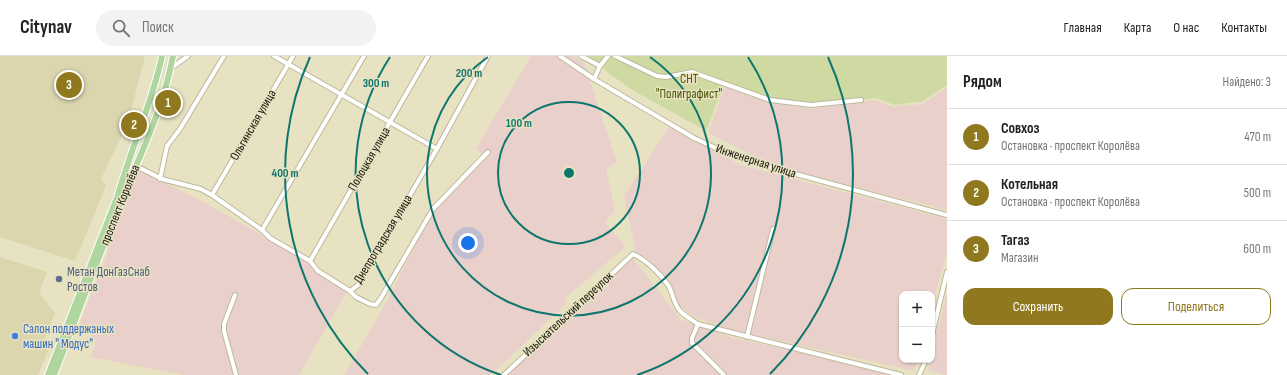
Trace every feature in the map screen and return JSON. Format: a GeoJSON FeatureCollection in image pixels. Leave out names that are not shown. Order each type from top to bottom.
{"type":"FeatureCollection","features":[{"type":"Feature","properties":{"kind":"main road","name":"проспект Королёва"},"geometry":{"type":"LineString","coordinates":[[48,375],[118,194],[145,117],[162,56]]}},
{"type":"Feature","properties":{"kind":"main road","name":"проспект Королёва"},"geometry":{"type":"LineString","coordinates":[[54,375],[123,197],[159,111],[173,56]]}},
{"type":"Feature","properties":{"kind":"street"},"geometry":{"type":"LineString","coordinates":[[171,68],[188,56]]}},
{"type":"Feature","properties":{"kind":"street"},"geometry":{"type":"LineString","coordinates":[[160,179],[167,146],[180,129],[224,56]]}},
{"type":"Feature","properties":{"kind":"street"},"geometry":{"type":"LineString","coordinates":[[274,56],[437,149]]}},
{"type":"Feature","properties":{"kind":"street","name":"Ольгинская улица"},"geometry":{"type":"LineString","coordinates":[[212,194],[293,56]]}},
{"type":"Feature","properties":{"kind":"street"},"geometry":{"type":"LineString","coordinates":[[262,230],[364,56]]}},
{"type":"Feature","properties":{"kind":"street","name":"Полоцкая улица"},"geometry":{"type":"LineString","coordinates":[[310,261],[428,56]]}},
{"type":"Feature","properties":{"kind":"street","name":"Днепроградская улица"},"geometry":{"type":"LineString","coordinates":[[488,56],[437,149],[358,285],[350,291],[356,297],[370,304],[376,305],[433,209],[488,152]]}},
{"type":"Feature","properties":{"kind":"street","name":"Инженерная улица"},"geometry":{"type":"LineString","coordinates":[[560,56],[594,79],[694,138],[724,152],[755,163],[947,215]]}},
{"type":"Feature","properties":{"kind":"street"},"geometry":{"type":"LineString","coordinates":[[581,56],[600,66]]}},
{"type":"Feature","properties":{"kind":"street"},"geometry":{"type":"LineString","coordinates":[[594,79],[600,66],[608,56]]}},
{"type":"Feature","properties":{"kind":"street"},"geometry":{"type":"LineString","coordinates":[[615,56],[657,76],[666,77],[692,72],[770,100],[811,105],[861,100]]}},
{"type":"Feature","properties":{"kind":"street"},"geometry":{"type":"LineString","coordinates":[[136,166],[160,179],[201,189],[212,194],[262,230],[270,238],[310,261],[318,271],[350,291]]}},
{"type":"Feature","properties":{"kind":"street"},"geometry":{"type":"LineString","coordinates":[[747,337],[773,229]]}},
{"type":"Feature","properties":{"kind":"street","name":"Изыскательский переулок"},"geometry":{"type":"LineString","coordinates":[[504,375],[633,254],[652,268],[669,286],[671,296],[680,311],[698,324]]}},
{"type":"Feature","properties":{"kind":"street"},"geometry":{"type":"LineString","coordinates":[[934,327],[947,272]]}},
{"type":"Feature","properties":{"kind":"street"},"geometry":{"type":"LineString","coordinates":[[235,295],[224,324],[224,331],[236,375]]}},
{"type":"Feature","properties":{"kind":"street"},"geometry":{"type":"LineString","coordinates":[[724,375],[692,343],[693,333],[698,324],[901,375]]}},
{"type":"Feature","properties":{"kind":"street"},"geometry":{"type":"LineString","coordinates":[[918,375],[924,363]]}},
{"type":"Feature","properties":{"kind":"shaded area"},"geometry":{"type":"Polygon","coordinates":[[[0,56],[145,56],[128,122],[101,179],[106,186],[75,261],[0,237],[0,56]]]}},
{"type":"Feature","properties":{"kind":"shaded area"},"geometry":{"type":"Polygon","coordinates":[[[531,56],[572,56],[584,63],[617,162],[606,169],[615,210],[605,222],[625,247],[564,299],[567,303],[491,375],[344,375],[382,310],[435,207],[484,156],[476,148],[531,56]]]}},
{"type":"Feature","properties":{"kind":"shaded area"},"geometry":{"type":"Polygon","coordinates":[[[725,86],[780,104],[810,109],[876,100],[893,107],[923,104],[947,87],[947,210],[778,168],[708,133],[725,86]]]}},
{"type":"Feature","properties":{"kind":"shaded area"},"geometry":{"type":"Polygon","coordinates":[[[669,127],[741,165],[947,219],[947,251],[935,294],[935,291],[899,291],[899,363],[916,363],[914,371],[736,331],[694,317],[678,305],[667,283],[649,259],[636,253],[624,196],[669,127]]]}},
{"type":"Feature","properties":{"kind":"shaded area"},"geometry":{"type":"Polygon","coordinates":[[[139,170],[202,201],[302,258],[349,288],[299,375],[184,375],[91,357],[96,341],[90,334],[79,326],[139,170]]]}},
{"type":"Feature","properties":{"kind":"shaded area"},"geometry":{"type":"Polygon","coordinates":[[[0,257],[47,272],[39,293],[55,313],[42,346],[48,351],[38,375],[0,375],[0,257]]]}},
{"type":"Feature","properties":{"kind":"shaded area"},"geometry":{"type":"Polygon","coordinates":[[[632,257],[681,320],[733,338],[881,370],[887,375],[508,375],[632,257]]]}},
{"type":"Feature","properties":{"kind":"shaded area"},"geometry":{"type":"Polygon","coordinates":[[[947,292],[947,375],[928,370],[929,363],[935,363],[935,342],[947,292]]]}},
{"type":"Feature","properties":{"kind":"green space","name":"СНТ \"Полиграфист\""},"geometry":{"type":"Polygon","coordinates":[[[586,56],[947,56],[947,85],[923,101],[895,105],[876,98],[809,106],[781,103],[724,84],[706,131],[634,91],[607,72],[600,64],[586,56]]]}},
{"type":"Feature","properties":{"kind":"place","name":"Тагаз"},"geometry":{"type":"Point","coordinates":[69,85]}},
{"type":"Feature","properties":{"kind":"place","name":"Совхоз"},"geometry":{"type":"Point","coordinates":[168,103]}},
{"type":"Feature","properties":{"kind":"place","name":"Котельная"},"geometry":{"type":"Point","coordinates":[134,125]}},
{"type":"Feature","properties":{"kind":"place","name":"Метан ДонГазСнаб Ростов"},"geometry":{"type":"Point","coordinates":[59,279]}},
{"type":"Feature","properties":{"kind":"place","name":"Салон поддержаных машин \" Модус\""},"geometry":{"type":"Point","coordinates":[15,336]}}]}
